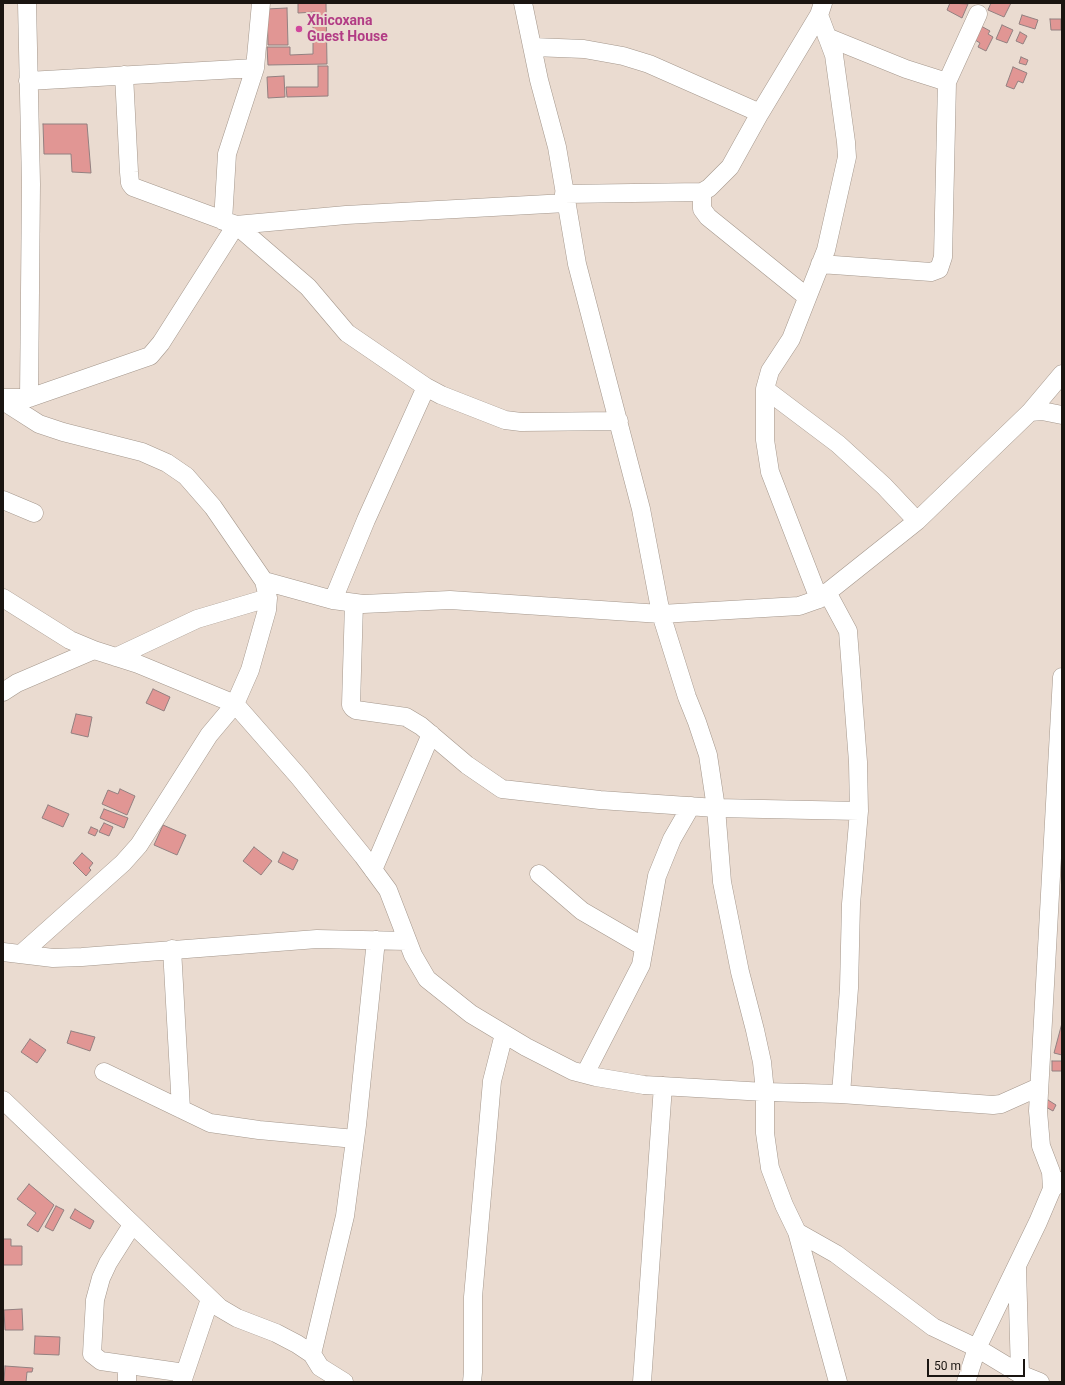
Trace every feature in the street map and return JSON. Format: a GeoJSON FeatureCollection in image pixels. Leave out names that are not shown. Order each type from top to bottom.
{"type":"FeatureCollection","features":[{"type":"Feature","properties":{"kind":"street"},"geometry":{"type":"LineString","coordinates":[[27,3],[31,184],[29,398]]}},
{"type":"Feature","properties":{"kind":"street"},"geometry":{"type":"LineString","coordinates":[[3,400],[29,398],[150,356],[161,344],[230,223],[227,154],[255,68],[261,3]]}},
{"type":"Feature","properties":{"kind":"street"},"geometry":{"type":"LineString","coordinates":[[523,3],[539,80],[557,147],[577,264],[641,509],[662,614],[687,697],[708,755],[716,808],[722,882],[740,972],[755,1030],[765,1092],[765,1133],[770,1168],[784,1205],[797,1232],[838,1382]]}},
{"type":"Feature","properties":{"kind":"street"},"geometry":{"type":"LineString","coordinates":[[230,223],[565,199],[702,192],[718,181],[730,167],[821,9]]}},
{"type":"Feature","properties":{"kind":"street"},"geometry":{"type":"LineString","coordinates":[[821,9],[827,37],[834,55],[846,142],[846,157],[826,250],[791,339],[770,372],[765,389],[765,440],[770,472],[776,492],[823,595],[848,631],[850,646],[858,762],[859,811],[851,904],[849,988],[841,1094]]}},
{"type":"Feature","properties":{"kind":"street"},"geometry":{"type":"LineString","coordinates":[[820,264],[931,272],[939,269],[943,257],[947,82],[978,14]]}},
{"type":"Feature","properties":{"kind":"street"},"geometry":{"type":"LineString","coordinates":[[827,37],[906,69],[947,82]]}},
{"type":"Feature","properties":{"kind":"street"},"geometry":{"type":"LineString","coordinates":[[533,47],[584,49],[623,56],[649,64],[760,113]]}},
{"type":"Feature","properties":{"kind":"street"},"geometry":{"type":"LineString","coordinates":[[28,81],[255,68]]}},
{"type":"Feature","properties":{"kind":"street"},"geometry":{"type":"LineString","coordinates":[[124,75],[130,183],[138,190],[230,223],[308,287],[347,333],[426,387],[441,395],[504,420],[521,422],[619,421]]}},
{"type":"Feature","properties":{"kind":"street"},"geometry":{"type":"LineString","coordinates":[[702,192],[702,209],[708,217],[807,297]]}},
{"type":"Feature","properties":{"kind":"street"},"geometry":{"type":"LineString","coordinates":[[116,657],[266,589],[363,604],[450,600],[662,614],[799,606],[823,595],[918,521],[1030,412],[1062,374]]}},
{"type":"Feature","properties":{"kind":"street"},"geometry":{"type":"LineString","coordinates":[[333,600],[366,520],[426,387]]}},
{"type":"Feature","properties":{"kind":"street"},"geometry":{"type":"LineString","coordinates":[[765,389],[838,444],[884,486],[918,521]]}},
{"type":"Feature","properties":{"kind":"street"},"geometry":{"type":"LineString","coordinates":[[3,400],[39,424],[63,432],[142,452],[167,463],[186,476],[213,507],[266,589],[267,610],[250,670],[235,704],[209,735],[139,845],[123,863],[21,954]]}},
{"type":"Feature","properties":{"kind":"street"},"geometry":{"type":"LineString","coordinates":[[1030,412],[1042,411],[1062,415]]}},
{"type":"Feature","properties":{"kind":"street"},"geometry":{"type":"LineString","coordinates":[[3,500],[34,513]]}},
{"type":"Feature","properties":{"kind":"street"},"geometry":{"type":"LineString","coordinates":[[3,598],[70,640],[235,704],[299,777],[388,890],[407,941],[420,969],[427,979],[471,1014],[504,1034],[567,1067],[585,1074],[644,1085],[765,1092],[841,1094],[993,1105],[1001,1104],[1039,1087]]}},
{"type":"Feature","properties":{"kind":"street"},"geometry":{"type":"LineString","coordinates":[[354,603],[351,705],[356,710],[406,717],[430,734],[467,765],[502,789],[600,800],[716,808],[859,811]]}},
{"type":"Feature","properties":{"kind":"street"},"geometry":{"type":"LineString","coordinates":[[3,692],[17,683],[94,650]]}},
{"type":"Feature","properties":{"kind":"street"},"geometry":{"type":"LineString","coordinates":[[966,1382],[977,1348],[1057,1185],[1041,1146],[1038,1111],[1062,678]]}},
{"type":"Feature","properties":{"kind":"street"},"geometry":{"type":"LineString","coordinates":[[373,870],[430,734]]}},
{"type":"Feature","properties":{"kind":"street"},"geometry":{"type":"LineString","coordinates":[[585,1074],[638,971],[657,876],[672,839],[691,806]]}},
{"type":"Feature","properties":{"kind":"street"},"geometry":{"type":"LineString","coordinates":[[539,874],[582,911],[644,947]]}},
{"type":"Feature","properties":{"kind":"street"},"geometry":{"type":"LineString","coordinates":[[3,952],[53,958],[317,940],[407,941]]}},
{"type":"Feature","properties":{"kind":"street"},"geometry":{"type":"LineString","coordinates":[[316,1368],[345,1216],[355,1139],[376,940]]}},
{"type":"Feature","properties":{"kind":"street"},"geometry":{"type":"LineString","coordinates":[[172,950],[181,1109]]}},
{"type":"Feature","properties":{"kind":"street"},"geometry":{"type":"LineString","coordinates":[[472,1382],[473,1297],[487,1134],[492,1081],[504,1034]]}},
{"type":"Feature","properties":{"kind":"street"},"geometry":{"type":"LineString","coordinates":[[104,1072],[210,1123],[259,1130],[355,1139]]}},
{"type":"Feature","properties":{"kind":"street"},"geometry":{"type":"LineString","coordinates":[[642,1382],[663,1086]]}},
{"type":"Feature","properties":{"kind":"street"},"geometry":{"type":"LineString","coordinates":[[3,1100],[220,1308],[237,1318],[276,1333],[316,1368],[344,1382]]}},
{"type":"Feature","properties":{"kind":"street"},"geometry":{"type":"LineString","coordinates":[[132,1225],[108,1263],[101,1278],[95,1300],[92,1354],[101,1361],[127,1374],[184,1377],[210,1299]]}},
{"type":"Feature","properties":{"kind":"street"},"geometry":{"type":"LineString","coordinates":[[797,1232],[853,1266],[933,1326],[977,1348],[1020,1374],[1040,1382]]}},
{"type":"Feature","properties":{"kind":"street"},"geometry":{"type":"LineString","coordinates":[[1017,1265],[1020,1374]]}},
{"type":"Feature","properties":{"kind":"building"},"geometry":{"type":"Polygon","coordinates":[[[298,3],[326,3],[327,64],[268,65],[267,47],[290,47],[290,55],[313,54],[313,26],[315,26],[315,12],[298,13],[298,3]]]}},
{"type":"Feature","properties":{"kind":"building"},"geometry":{"type":"Polygon","coordinates":[[[950,3],[968,4],[962,18],[947,10],[950,3]]]}},
{"type":"Feature","properties":{"kind":"building"},"geometry":{"type":"Polygon","coordinates":[[[991,3],[1011,3],[1004,17],[988,10],[991,3]]]}},
{"type":"Feature","properties":{"kind":"building"},"geometry":{"type":"Polygon","coordinates":[[[287,8],[288,45],[268,45],[267,9],[287,8]]]}},
{"type":"Feature","properties":{"kind":"building"},"geometry":{"type":"Polygon","coordinates":[[[1022,15],[1038,20],[1035,29],[1019,24],[1022,15]]]}},
{"type":"Feature","properties":{"kind":"building"},"geometry":{"type":"Polygon","coordinates":[[[1050,19],[1061,19],[1061,30],[1051,30],[1050,19]]]}},
{"type":"Feature","properties":{"kind":"building"},"geometry":{"type":"Polygon","coordinates":[[[1002,25],[1013,30],[1007,43],[996,39],[1002,25]]]}},
{"type":"Feature","properties":{"kind":"building"},"geometry":{"type":"Polygon","coordinates":[[[981,26],[990,31],[988,34],[993,37],[986,51],[978,47],[980,43],[975,40],[981,26]]]}},
{"type":"Feature","properties":{"kind":"building"},"geometry":{"type":"Polygon","coordinates":[[[1020,32],[1027,36],[1023,44],[1016,41],[1020,32]]]}},
{"type":"Feature","properties":{"kind":"building"},"geometry":{"type":"Polygon","coordinates":[[[1021,57],[1028,60],[1026,65],[1019,63],[1021,57]]]}},
{"type":"Feature","properties":{"kind":"building"},"geometry":{"type":"Polygon","coordinates":[[[318,66],[328,66],[328,96],[287,97],[286,87],[318,87],[318,66]]]}},
{"type":"Feature","properties":{"kind":"building"},"geometry":{"type":"Polygon","coordinates":[[[1013,67],[1027,73],[1023,83],[1018,81],[1014,89],[1006,86],[1013,67]]]}},
{"type":"Feature","properties":{"kind":"building"},"geometry":{"type":"Polygon","coordinates":[[[284,76],[285,97],[268,98],[267,77],[284,76]]]}},
{"type":"Feature","properties":{"kind":"building"},"geometry":{"type":"Polygon","coordinates":[[[43,124],[87,124],[91,173],[72,172],[71,154],[44,154],[43,124]]]}},
{"type":"Feature","properties":{"kind":"building"},"geometry":{"type":"Polygon","coordinates":[[[153,689],[170,697],[164,711],[146,703],[153,689]]]}},
{"type":"Feature","properties":{"kind":"building"},"geometry":{"type":"Polygon","coordinates":[[[76,714],[92,717],[88,737],[71,733],[76,714]]]}},
{"type":"Feature","properties":{"kind":"building"},"geometry":{"type":"Polygon","coordinates":[[[120,789],[135,796],[127,815],[102,804],[108,790],[118,794],[120,789]]]}},
{"type":"Feature","properties":{"kind":"building"},"geometry":{"type":"Polygon","coordinates":[[[48,805],[69,814],[63,827],[42,818],[48,805]]]}},
{"type":"Feature","properties":{"kind":"building"},"geometry":{"type":"Polygon","coordinates":[[[104,809],[128,818],[124,828],[100,818],[104,809]]]}},
{"type":"Feature","properties":{"kind":"building"},"geometry":{"type":"Polygon","coordinates":[[[104,823],[113,827],[109,836],[99,832],[104,823]]]}},
{"type":"Feature","properties":{"kind":"building"},"geometry":{"type":"Polygon","coordinates":[[[163,825],[186,835],[177,855],[154,845],[163,825]]]}},
{"type":"Feature","properties":{"kind":"building"},"geometry":{"type":"Polygon","coordinates":[[[91,827],[98,830],[95,836],[88,833],[91,827]]]}},
{"type":"Feature","properties":{"kind":"building"},"geometry":{"type":"Polygon","coordinates":[[[254,847],[272,861],[261,875],[243,861],[254,847]]]}},
{"type":"Feature","properties":{"kind":"building"},"geometry":{"type":"Polygon","coordinates":[[[283,852],[298,860],[293,870],[278,862],[283,852]]]}},
{"type":"Feature","properties":{"kind":"building"},"geometry":{"type":"Polygon","coordinates":[[[82,853],[93,863],[89,868],[91,870],[86,876],[73,863],[82,853]]]}},
{"type":"Feature","properties":{"kind":"building"},"geometry":{"type":"Polygon","coordinates":[[[1062,1023],[1062,1055],[1054,1053],[1062,1023]]]}},
{"type":"Feature","properties":{"kind":"building"},"geometry":{"type":"Polygon","coordinates":[[[71,1031],[95,1037],[90,1051],[67,1043],[71,1031]]]}},
{"type":"Feature","properties":{"kind":"building"},"geometry":{"type":"Polygon","coordinates":[[[30,1039],[46,1050],[37,1063],[21,1052],[30,1039]]]}},
{"type":"Feature","properties":{"kind":"building"},"geometry":{"type":"Polygon","coordinates":[[[1052,1061],[1062,1061],[1062,1071],[1052,1071],[1052,1061]]]}},
{"type":"Feature","properties":{"kind":"building"},"geometry":{"type":"Polygon","coordinates":[[[1048,1100],[1056,1105],[1053,1111],[1044,1106],[1048,1100]]]}},
{"type":"Feature","properties":{"kind":"building"},"geometry":{"type":"Polygon","coordinates":[[[29,1184],[54,1205],[38,1232],[27,1225],[36,1213],[17,1199],[29,1184]]]}},
{"type":"Feature","properties":{"kind":"building"},"geometry":{"type":"Polygon","coordinates":[[[56,1206],[64,1210],[53,1231],[45,1227],[56,1206]]]}},
{"type":"Feature","properties":{"kind":"building"},"geometry":{"type":"Polygon","coordinates":[[[75,1209],[94,1221],[90,1229],[70,1218],[75,1209]]]}},
{"type":"Feature","properties":{"kind":"building"},"geometry":{"type":"Polygon","coordinates":[[[3,1239],[11,1239],[11,1246],[22,1246],[22,1265],[3,1265],[3,1239]]]}},
{"type":"Feature","properties":{"kind":"building"},"geometry":{"type":"Polygon","coordinates":[[[22,1309],[23,1330],[5,1330],[4,1310],[22,1309]]]}},
{"type":"Feature","properties":{"kind":"building"},"geometry":{"type":"Polygon","coordinates":[[[35,1336],[60,1337],[59,1355],[34,1354],[35,1336]]]}},
{"type":"Feature","properties":{"kind":"building"},"geometry":{"type":"Polygon","coordinates":[[[5,1366],[33,1368],[32,1372],[27,1372],[26,1382],[4,1382],[5,1366]]]}},
{"type":"Feature","properties":{"kind":"place","name":"Xhicoxana Guest House"},"geometry":{"type":"Point","coordinates":[299,29]}}]}
